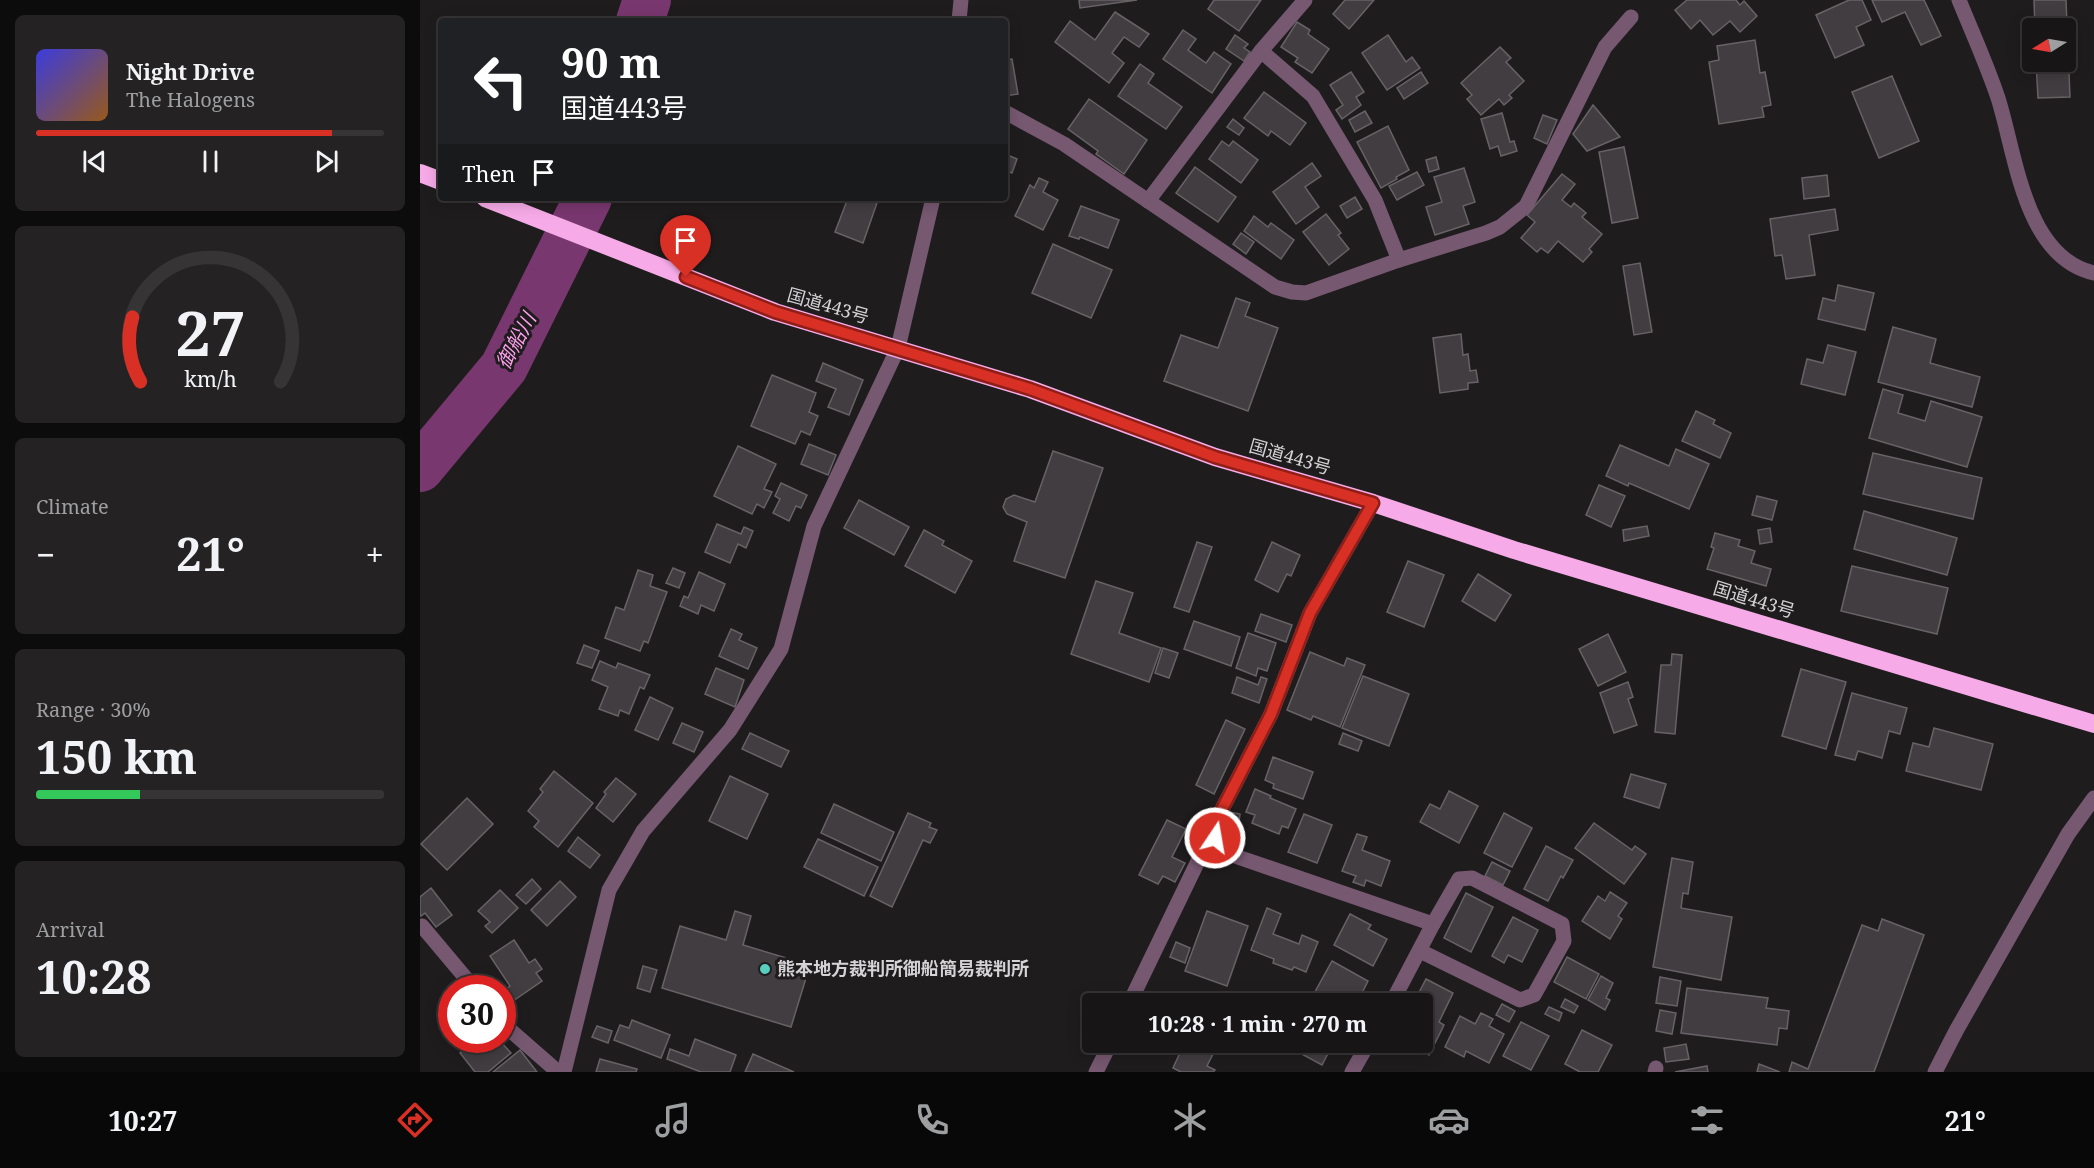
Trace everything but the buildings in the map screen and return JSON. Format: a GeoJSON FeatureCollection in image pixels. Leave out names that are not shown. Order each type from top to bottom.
{"type":"FeatureCollection","features":[{"type":"Feature","properties":{"kind":"highway"},"geometry":{"type":"LineString","coordinates":[[420,173],[438,180]]}},
{"type":"Feature","properties":{"kind":"highway","name":"国道443号"},"geometry":{"type":"LineString","coordinates":[[493,201],[775,312],[1030,389],[1215,457],[1373,503],[1526,554],[2094,724]]}},
{"type":"Feature","properties":{"kind":"street"},"geometry":{"type":"LineString","coordinates":[[959,18],[961,0]]}},
{"type":"Feature","properties":{"kind":"street"},"geometry":{"type":"LineString","coordinates":[[1148,201],[1261,51],[1305,0]]}},
{"type":"Feature","properties":{"kind":"street"},"geometry":{"type":"LineString","coordinates":[[1959,0],[1998,97],[2021,184],[2035,223],[2056,252],[2084,271],[2094,273]]}},
{"type":"Feature","properties":{"kind":"street"},"geometry":{"type":"LineString","coordinates":[[1008,114],[1064,144],[1275,287],[1306,293],[1399,260],[1486,233],[1500,227],[1526,206],[1605,47],[1631,17]]}},
{"type":"Feature","properties":{"kind":"street"},"geometry":{"type":"LineString","coordinates":[[1261,51],[1313,96],[1375,200],[1399,260]]}},
{"type":"Feature","properties":{"kind":"street"},"geometry":{"type":"LineString","coordinates":[[564,1072],[609,890],[643,831],[730,730],[781,649],[814,526],[898,348],[932,201]]}},
{"type":"Feature","properties":{"kind":"street"},"geometry":{"type":"LineString","coordinates":[[1135,993],[1199,859],[1215,838],[1216,821],[1271,714],[1310,613],[1373,503]]}},
{"type":"Feature","properties":{"kind":"street"},"geometry":{"type":"LineString","coordinates":[[1935,1072],[1956,1030],[2062,844],[2094,798]]}},
{"type":"Feature","properties":{"kind":"street"},"geometry":{"type":"LineString","coordinates":[[1215,838],[1232,855],[1433,924]]}},
{"type":"Feature","properties":{"kind":"street"},"geometry":{"type":"LineString","coordinates":[[1397,993],[1433,924],[1460,879],[1472,878],[1562,924],[1564,941],[1534,995],[1520,1000],[1420,951]]}},
{"type":"Feature","properties":{"kind":"street"},"geometry":{"type":"LineString","coordinates":[[422,926],[463,975]]}},
{"type":"Feature","properties":{"kind":"street"},"geometry":{"type":"LineString","coordinates":[[516,1035],[558,1072]]}},
{"type":"Feature","properties":{"kind":"street"},"geometry":{"type":"LineString","coordinates":[[1096,1072],[1106,1053]]}},
{"type":"Feature","properties":{"kind":"street"},"geometry":{"type":"LineString","coordinates":[[1352,1072],[1363,1053]]}},
{"type":"Feature","properties":{"kind":"waterway","name":"御船川"},"geometry":{"type":"LineString","coordinates":[[641,18],[647,0]]}},
{"type":"Feature","properties":{"kind":"waterway","name":"御船川"},"geometry":{"type":"LineString","coordinates":[[420,468],[504,367],[587,201]]}},
{"type":"Feature","properties":{"kind":"place","name":"熊本地方裁判所御船簡易裁判所"},"geometry":{"type":"Point","coordinates":[765,969]}},
{"type":"Feature","properties":{"kind":"route"},"geometry":{"type":"LineString","coordinates":[[686,277],[775,312],[1030,389],[1215,457],[1373,503],[1310,613],[1271,714],[1216,821],[1215,838]]}}]}
